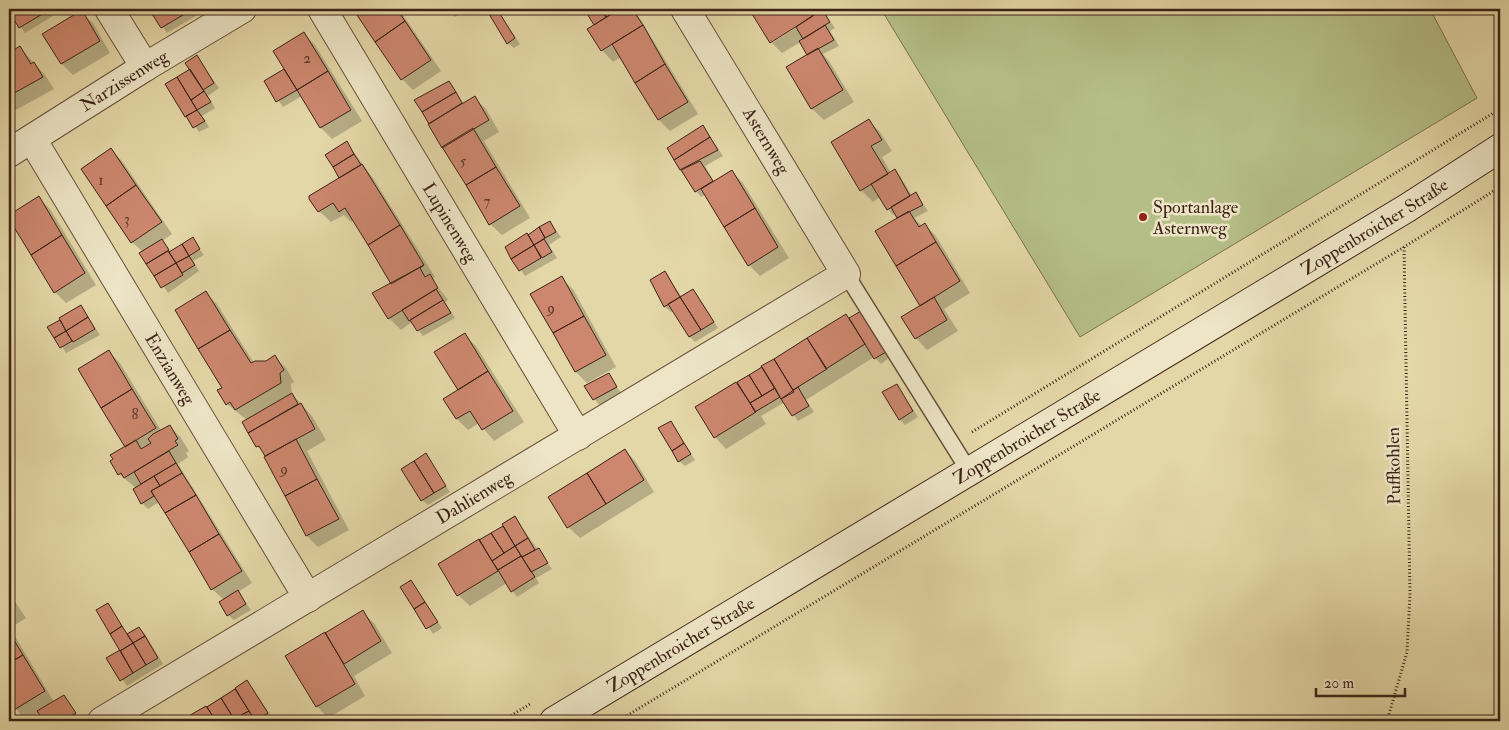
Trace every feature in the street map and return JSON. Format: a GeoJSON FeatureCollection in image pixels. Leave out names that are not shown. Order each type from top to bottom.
{"type":"FeatureCollection","features":[{"type":"Feature","properties":{"kind":"street"},"geometry":{"type":"LineString","coordinates":[[110,9],[145,67]]}},
{"type":"Feature","properties":{"kind":"street","name":"Narzissenweg"},"geometry":{"type":"LineString","coordinates":[[9,153],[145,67],[242,9]]}},
{"type":"Feature","properties":{"kind":"street","name":"Lupinenweg"},"geometry":{"type":"LineString","coordinates":[[322,9],[578,436]]}},
{"type":"Feature","properties":{"kind":"street","name":"Asternweg"},"geometry":{"type":"LineString","coordinates":[[685,9],[846,274]]}},
{"type":"Feature","properties":{"kind":"street","name":"Enzianweg"},"geometry":{"type":"LineString","coordinates":[[32,139],[308,598]]}},
{"type":"Feature","properties":{"kind":"street","name":"Zoppenbroicher Straße"},"geometry":{"type":"LineString","coordinates":[[554,721],[1407,208],[1500,148]]}},
{"type":"Feature","properties":{"kind":"street","name":"Dahlienweg"},"geometry":{"type":"LineString","coordinates":[[102,721],[846,274]]}},
{"type":"Feature","properties":{"kind":"lane"},"geometry":{"type":"LineString","coordinates":[[846,274],[969,471]]}},
{"type":"Feature","properties":{"kind":"path"},"geometry":{"type":"LineString","coordinates":[[952,444],[1500,109]]}},
{"type":"Feature","properties":{"kind":"path"},"geometry":{"type":"LineString","coordinates":[[618,721],[1404,247],[1500,186]]}},
{"type":"Feature","properties":{"kind":"path","name":"Puffkohlen"},"geometry":{"type":"LineString","coordinates":[[1387,721],[1407,652],[1410,596],[1404,247],[1407,208]]}},
{"type":"Feature","properties":{"kind":"path"},"geometry":{"type":"LineString","coordinates":[[502,721],[536,700]]}},
{"type":"Feature","properties":{"kind":"green space","name":"Sportanlage Asternweg"},"geometry":{"type":"Polygon","coordinates":[[[881,9],[1430,9],[1477,98],[1080,337],[881,9]]]}},
{"type":"Feature","properties":{"kind":"building"},"geometry":{"type":"Polygon","coordinates":[[[21,9],[49,10],[19,28],[11,15],[21,9]]]}},
{"type":"Feature","properties":{"kind":"building"},"geometry":{"type":"Polygon","coordinates":[[[149,9],[180,9],[183,15],[161,28],[149,9]]]}},
{"type":"Feature","properties":{"kind":"building"},"geometry":{"type":"Polygon","coordinates":[[[180,9],[193,9],[183,15],[180,9]]]}},
{"type":"Feature","properties":{"kind":"building"},"geometry":{"type":"Polygon","coordinates":[[[353,9],[397,9],[405,21],[375,42],[353,9]]]}},
{"type":"Feature","properties":{"kind":"building"},"geometry":{"type":"Polygon","coordinates":[[[497,9],[515,38],[507,44],[489,14],[497,9]]]}},
{"type":"Feature","properties":{"kind":"building"},"geometry":{"type":"Polygon","coordinates":[[[592,9],[601,9],[606,17],[594,25],[586,12],[592,9]]]}},
{"type":"Feature","properties":{"kind":"building"},"geometry":{"type":"Polygon","coordinates":[[[601,9],[620,9],[606,17],[601,9]]]}},
{"type":"Feature","properties":{"kind":"building"},"geometry":{"type":"Polygon","coordinates":[[[620,9],[632,9],[643,25],[601,51],[587,29],[620,9]]]}},
{"type":"Feature","properties":{"kind":"building"},"geometry":{"type":"Polygon","coordinates":[[[749,9],[809,9],[813,16],[770,43],[749,9]]]}},
{"type":"Feature","properties":{"kind":"building"},"geometry":{"type":"Polygon","coordinates":[[[822,9],[830,22],[803,39],[796,27],[822,9]]]}},
{"type":"Feature","properties":{"kind":"building"},"geometry":{"type":"Polygon","coordinates":[[[82,10],[100,41],[61,64],[42,34],[82,10]]]}},
{"type":"Feature","properties":{"kind":"building"},"geometry":{"type":"Polygon","coordinates":[[[405,21],[431,60],[401,80],[375,42],[405,21]]]}},
{"type":"Feature","properties":{"kind":"building"},"geometry":{"type":"Polygon","coordinates":[[[643,25],[665,64],[635,83],[612,44],[643,25]]]}},
{"type":"Feature","properties":{"kind":"building"},"geometry":{"type":"Polygon","coordinates":[[[825,25],[834,40],[807,55],[799,41],[825,25]]]}},
{"type":"Feature","properties":{"kind":"building"},"geometry":{"type":"Polygon","coordinates":[[[304,32],[328,71],[297,90],[273,51],[304,32]]]}},
{"type":"Feature","properties":{"kind":"building"},"geometry":{"type":"Polygon","coordinates":[[[20,46],[31,64],[34,62],[43,77],[9,96],[9,53],[20,46]]]}},
{"type":"Feature","properties":{"kind":"building"},"geometry":{"type":"Polygon","coordinates":[[[818,48],[843,90],[811,109],[786,67],[818,48]]]}},
{"type":"Feature","properties":{"kind":"building"},"geometry":{"type":"Polygon","coordinates":[[[197,55],[214,83],[203,90],[185,63],[197,55]]]}},
{"type":"Feature","properties":{"kind":"building"},"geometry":{"type":"Polygon","coordinates":[[[665,64],[688,102],[658,120],[635,83],[665,64]]]}},
{"type":"Feature","properties":{"kind":"building"},"geometry":{"type":"Polygon","coordinates":[[[190,69],[204,91],[191,100],[177,77],[190,69]]]}},
{"type":"Feature","properties":{"kind":"building"},"geometry":{"type":"Polygon","coordinates":[[[284,69],[297,90],[276,102],[264,81],[284,69]]]}},
{"type":"Feature","properties":{"kind":"building"},"geometry":{"type":"Polygon","coordinates":[[[328,71],[351,110],[320,128],[297,90],[328,71]]]}},
{"type":"Feature","properties":{"kind":"building"},"geometry":{"type":"Polygon","coordinates":[[[177,77],[197,110],[185,117],[165,84],[177,77]]]}},
{"type":"Feature","properties":{"kind":"building"},"geometry":{"type":"Polygon","coordinates":[[[449,81],[456,92],[422,112],[414,100],[449,81]]]}},
{"type":"Feature","properties":{"kind":"building"},"geometry":{"type":"Polygon","coordinates":[[[204,91],[211,102],[197,110],[191,100],[204,91]]]}},
{"type":"Feature","properties":{"kind":"building"},"geometry":{"type":"Polygon","coordinates":[[[456,92],[462,103],[429,124],[422,112],[456,92]]]}},
{"type":"Feature","properties":{"kind":"building"},"geometry":{"type":"Polygon","coordinates":[[[475,96],[489,120],[442,148],[428,124],[475,96]]]}},
{"type":"Feature","properties":{"kind":"building"},"geometry":{"type":"Polygon","coordinates":[[[197,110],[205,121],[193,128],[186,116],[197,110]]]}},
{"type":"Feature","properties":{"kind":"building"},"geometry":{"type":"Polygon","coordinates":[[[869,119],[882,140],[871,146],[888,174],[860,191],[831,142],[869,119]]]}},
{"type":"Feature","properties":{"kind":"building"},"geometry":{"type":"Polygon","coordinates":[[[703,125],[710,137],[674,160],[667,148],[703,125]]]}},
{"type":"Feature","properties":{"kind":"building"},"geometry":{"type":"Polygon","coordinates":[[[473,128],[496,167],[466,185],[442,147],[473,128]]]}},
{"type":"Feature","properties":{"kind":"building"},"geometry":{"type":"Polygon","coordinates":[[[710,137],[718,150],[680,170],[674,160],[710,137]]]}},
{"type":"Feature","properties":{"kind":"building"},"geometry":{"type":"Polygon","coordinates":[[[347,141],[354,154],[333,167],[325,155],[347,141]]]}},
{"type":"Feature","properties":{"kind":"building"},"geometry":{"type":"Polygon","coordinates":[[[111,148],[136,185],[106,206],[81,169],[111,148]]]}},
{"type":"Feature","properties":{"kind":"building"},"geometry":{"type":"Polygon","coordinates":[[[354,154],[361,165],[339,178],[333,167],[354,154]]]}},
{"type":"Feature","properties":{"kind":"building"},"geometry":{"type":"Polygon","coordinates":[[[700,161],[713,181],[695,192],[681,170],[700,161]]]}},
{"type":"Feature","properties":{"kind":"building"},"geometry":{"type":"Polygon","coordinates":[[[362,164],[400,225],[368,245],[345,208],[339,212],[333,203],[318,212],[309,199],[309,196],[362,164]]]}},
{"type":"Feature","properties":{"kind":"building"},"geometry":{"type":"Polygon","coordinates":[[[496,167],[520,206],[489,225],[466,185],[496,167]]]}},
{"type":"Feature","properties":{"kind":"building"},"geometry":{"type":"Polygon","coordinates":[[[895,169],[910,196],[887,210],[871,184],[895,169]]]}},
{"type":"Feature","properties":{"kind":"building"},"geometry":{"type":"Polygon","coordinates":[[[732,170],[755,208],[724,227],[701,189],[732,170]]]}},
{"type":"Feature","properties":{"kind":"building"},"geometry":{"type":"Polygon","coordinates":[[[136,185],[162,222],[131,243],[106,206],[136,185]]]}},
{"type":"Feature","properties":{"kind":"building"},"geometry":{"type":"Polygon","coordinates":[[[916,192],[923,205],[897,218],[891,207],[916,192]]]}},
{"type":"Feature","properties":{"kind":"building"},"geometry":{"type":"Polygon","coordinates":[[[39,196],[62,235],[31,255],[9,219],[9,215],[39,196]]]}},
{"type":"Feature","properties":{"kind":"building"},"geometry":{"type":"Polygon","coordinates":[[[755,208],[778,247],[748,266],[724,227],[755,208]]]}},
{"type":"Feature","properties":{"kind":"building"},"geometry":{"type":"Polygon","coordinates":[[[909,211],[919,227],[925,223],[936,242],[896,266],[875,231],[909,211]]]}},
{"type":"Feature","properties":{"kind":"building"},"geometry":{"type":"Polygon","coordinates":[[[550,221],[556,232],[545,238],[539,227],[550,221]]]}},
{"type":"Feature","properties":{"kind":"building"},"geometry":{"type":"Polygon","coordinates":[[[400,225],[424,265],[391,284],[368,245],[400,225]]]}},
{"type":"Feature","properties":{"kind":"building"},"geometry":{"type":"Polygon","coordinates":[[[539,227],[545,238],[534,245],[528,235],[539,227]]]}},
{"type":"Feature","properties":{"kind":"building"},"geometry":{"type":"Polygon","coordinates":[[[527,233],[534,245],[511,259],[505,247],[527,233]]]}},
{"type":"Feature","properties":{"kind":"building"},"geometry":{"type":"Polygon","coordinates":[[[62,235],[85,273],[54,293],[31,255],[62,235]]]}},
{"type":"Feature","properties":{"kind":"building"},"geometry":{"type":"Polygon","coordinates":[[[193,237],[200,249],[189,256],[182,244],[193,237]]]}},
{"type":"Feature","properties":{"kind":"building"},"geometry":{"type":"Polygon","coordinates":[[[162,239],[169,250],[146,264],[139,253],[162,239]]]}},
{"type":"Feature","properties":{"kind":"building"},"geometry":{"type":"Polygon","coordinates":[[[544,239],[552,252],[542,258],[534,245],[544,239]]]}},
{"type":"Feature","properties":{"kind":"building"},"geometry":{"type":"Polygon","coordinates":[[[936,242],[960,281],[920,306],[896,266],[936,242]]]}},
{"type":"Feature","properties":{"kind":"building"},"geometry":{"type":"Polygon","coordinates":[[[182,244],[189,256],[176,263],[169,252],[182,244]]]}},
{"type":"Feature","properties":{"kind":"building"},"geometry":{"type":"Polygon","coordinates":[[[534,245],[541,258],[519,271],[511,259],[534,245]]]}},
{"type":"Feature","properties":{"kind":"building"},"geometry":{"type":"Polygon","coordinates":[[[168,251],[176,263],[154,276],[146,264],[168,251]]]}},
{"type":"Feature","properties":{"kind":"building"},"geometry":{"type":"Polygon","coordinates":[[[189,256],[195,265],[182,273],[176,263],[189,256]]]}},
{"type":"Feature","properties":{"kind":"building"},"geometry":{"type":"Polygon","coordinates":[[[176,263],[183,275],[161,288],[154,276],[176,263]]]}},
{"type":"Feature","properties":{"kind":"building"},"geometry":{"type":"Polygon","coordinates":[[[424,265],[420,268],[425,277],[430,274],[438,288],[388,319],[372,293],[424,265]]]}},
{"type":"Feature","properties":{"kind":"building"},"geometry":{"type":"Polygon","coordinates":[[[665,271],[680,297],[664,307],[650,280],[665,271]]]}},
{"type":"Feature","properties":{"kind":"building"},"geometry":{"type":"Polygon","coordinates":[[[562,276],[584,316],[553,333],[530,294],[562,276]]]}},
{"type":"Feature","properties":{"kind":"building"},"geometry":{"type":"Polygon","coordinates":[[[436,289],[443,300],[409,321],[402,310],[436,289]]]}},
{"type":"Feature","properties":{"kind":"building"},"geometry":{"type":"Polygon","coordinates":[[[693,289],[714,322],[701,330],[680,297],[693,289]]]}},
{"type":"Feature","properties":{"kind":"building"},"geometry":{"type":"Polygon","coordinates":[[[206,291],[230,330],[198,349],[175,310],[206,291]]]}},
{"type":"Feature","properties":{"kind":"building"},"geometry":{"type":"Polygon","coordinates":[[[680,297],[701,330],[689,337],[668,304],[680,297]]]}},
{"type":"Feature","properties":{"kind":"building"},"geometry":{"type":"Polygon","coordinates":[[[934,297],[947,320],[915,339],[901,317],[934,297]]]}},
{"type":"Feature","properties":{"kind":"building"},"geometry":{"type":"Polygon","coordinates":[[[443,300],[451,313],[417,331],[410,320],[443,300]]]}},
{"type":"Feature","properties":{"kind":"building"},"geometry":{"type":"Polygon","coordinates":[[[81,305],[88,317],[66,331],[59,318],[81,305]]]}},
{"type":"Feature","properties":{"kind":"building"},"geometry":{"type":"Polygon","coordinates":[[[861,311],[886,352],[874,359],[849,318],[861,311]]]}},
{"type":"Feature","properties":{"kind":"building"},"geometry":{"type":"Polygon","coordinates":[[[846,314],[865,344],[826,369],[807,338],[846,314]]]}},
{"type":"Feature","properties":{"kind":"building"},"geometry":{"type":"Polygon","coordinates":[[[584,316],[606,355],[575,372],[553,333],[584,316]]]}},
{"type":"Feature","properties":{"kind":"building"},"geometry":{"type":"Polygon","coordinates":[[[88,317],[95,329],[73,342],[66,331],[88,317]]]}},
{"type":"Feature","properties":{"kind":"building"},"geometry":{"type":"Polygon","coordinates":[[[60,320],[66,331],[54,338],[47,327],[60,320]]]}},
{"type":"Feature","properties":{"kind":"building"},"geometry":{"type":"Polygon","coordinates":[[[230,330],[251,363],[266,361],[275,355],[284,370],[280,373],[281,383],[235,410],[230,402],[226,405],[217,390],[222,388],[198,349],[230,330]]]}},
{"type":"Feature","properties":{"kind":"building"},"geometry":{"type":"Polygon","coordinates":[[[66,331],[72,341],[60,348],[54,338],[66,331]]]}},
{"type":"Feature","properties":{"kind":"building"},"geometry":{"type":"Polygon","coordinates":[[[465,333],[488,371],[458,390],[434,352],[465,333]]]}},
{"type":"Feature","properties":{"kind":"building"},"geometry":{"type":"Polygon","coordinates":[[[807,338],[827,369],[793,390],[774,359],[807,338]]]}},
{"type":"Feature","properties":{"kind":"building"},"geometry":{"type":"Polygon","coordinates":[[[109,350],[132,389],[101,408],[78,369],[109,350]]]}},
{"type":"Feature","properties":{"kind":"building"},"geometry":{"type":"Polygon","coordinates":[[[774,359],[794,392],[781,399],[761,366],[774,359]]]}},
{"type":"Feature","properties":{"kind":"building"},"geometry":{"type":"Polygon","coordinates":[[[762,367],[775,388],[762,396],[749,375],[762,367]]]}},
{"type":"Feature","properties":{"kind":"building"},"geometry":{"type":"Polygon","coordinates":[[[488,371],[513,411],[482,430],[470,411],[456,419],[443,399],[488,371]]]}},
{"type":"Feature","properties":{"kind":"building"},"geometry":{"type":"Polygon","coordinates":[[[609,373],[617,387],[593,400],[584,386],[609,373]]]}},
{"type":"Feature","properties":{"kind":"building"},"geometry":{"type":"Polygon","coordinates":[[[749,375],[762,396],[750,403],[737,382],[749,375]]]}},
{"type":"Feature","properties":{"kind":"building"},"geometry":{"type":"Polygon","coordinates":[[[736,382],[756,412],[714,438],[695,407],[736,382]]]}},
{"type":"Feature","properties":{"kind":"building"},"geometry":{"type":"Polygon","coordinates":[[[897,384],[913,411],[899,420],[882,392],[897,384]]]}},
{"type":"Feature","properties":{"kind":"building"},"geometry":{"type":"Polygon","coordinates":[[[798,387],[809,406],[792,416],[781,399],[798,387]]]}},
{"type":"Feature","properties":{"kind":"building"},"geometry":{"type":"Polygon","coordinates":[[[775,388],[780,397],[755,412],[750,403],[775,388]]]}},
{"type":"Feature","properties":{"kind":"building"},"geometry":{"type":"Polygon","coordinates":[[[132,389],[156,428],[125,447],[101,408],[132,389]]]}},
{"type":"Feature","properties":{"kind":"building"},"geometry":{"type":"Polygon","coordinates":[[[292,393],[298,404],[248,433],[242,422],[292,393]]]}},
{"type":"Feature","properties":{"kind":"building"},"geometry":{"type":"Polygon","coordinates":[[[301,403],[315,429],[265,456],[259,446],[256,447],[248,433],[301,403]]]}},
{"type":"Feature","properties":{"kind":"building"},"geometry":{"type":"Polygon","coordinates":[[[671,421],[684,443],[672,451],[658,428],[671,421]]]}},
{"type":"Feature","properties":{"kind":"building"},"geometry":{"type":"Polygon","coordinates":[[[170,425],[178,439],[175,441],[178,445],[124,478],[121,473],[118,475],[110,461],[113,459],[110,455],[136,440],[141,449],[151,443],[148,439],[153,434],[170,425]]]}},
{"type":"Feature","properties":{"kind":"building"},"geometry":{"type":"Polygon","coordinates":[[[296,439],[317,479],[285,496],[264,457],[296,439]]]}},
{"type":"Feature","properties":{"kind":"building"},"geometry":{"type":"Polygon","coordinates":[[[684,443],[691,454],[678,462],[672,451],[684,443]]]}},
{"type":"Feature","properties":{"kind":"building"},"geometry":{"type":"Polygon","coordinates":[[[625,449],[644,480],[606,504],[587,473],[625,449]]]}},
{"type":"Feature","properties":{"kind":"building"},"geometry":{"type":"Polygon","coordinates":[[[169,451],[176,463],[141,484],[134,472],[169,451]]]}},
{"type":"Feature","properties":{"kind":"building"},"geometry":{"type":"Polygon","coordinates":[[[426,453],[446,486],[434,493],[414,461],[426,453]]]}},
{"type":"Feature","properties":{"kind":"building"},"geometry":{"type":"Polygon","coordinates":[[[414,461],[434,493],[421,501],[401,469],[414,461]]]}},
{"type":"Feature","properties":{"kind":"building"},"geometry":{"type":"Polygon","coordinates":[[[176,463],[182,473],[160,486],[154,476],[176,463]]]}},
{"type":"Feature","properties":{"kind":"building"},"geometry":{"type":"Polygon","coordinates":[[[182,473],[196,495],[165,513],[151,491],[182,473]]]}},
{"type":"Feature","properties":{"kind":"building"},"geometry":{"type":"Polygon","coordinates":[[[587,473],[606,504],[567,528],[548,497],[587,473]]]}},
{"type":"Feature","properties":{"kind":"building"},"geometry":{"type":"Polygon","coordinates":[[[154,476],[160,486],[151,491],[154,496],[141,504],[133,489],[154,476]]]}},
{"type":"Feature","properties":{"kind":"building"},"geometry":{"type":"Polygon","coordinates":[[[317,479],[339,519],[306,536],[285,496],[317,479]]]}},
{"type":"Feature","properties":{"kind":"building"},"geometry":{"type":"Polygon","coordinates":[[[196,495],[219,534],[189,552],[165,513],[196,495]]]}},
{"type":"Feature","properties":{"kind":"building"},"geometry":{"type":"Polygon","coordinates":[[[515,516],[528,538],[515,546],[502,524],[515,516]]]}},
{"type":"Feature","properties":{"kind":"building"},"geometry":{"type":"Polygon","coordinates":[[[503,526],[515,546],[504,553],[491,533],[503,526]]]}},
{"type":"Feature","properties":{"kind":"building"},"geometry":{"type":"Polygon","coordinates":[[[491,533],[504,553],[492,561],[479,540],[491,533]]]}},
{"type":"Feature","properties":{"kind":"building"},"geometry":{"type":"Polygon","coordinates":[[[219,534],[242,571],[211,590],[189,552],[219,534]]]}},
{"type":"Feature","properties":{"kind":"building"},"geometry":{"type":"Polygon","coordinates":[[[528,538],[535,550],[522,557],[515,546],[528,538]]]}},
{"type":"Feature","properties":{"kind":"building"},"geometry":{"type":"Polygon","coordinates":[[[479,539],[498,571],[457,596],[438,564],[479,539]]]}},
{"type":"Feature","properties":{"kind":"building"},"geometry":{"type":"Polygon","coordinates":[[[515,546],[521,556],[498,570],[492,561],[515,546]]]}},
{"type":"Feature","properties":{"kind":"building"},"geometry":{"type":"Polygon","coordinates":[[[539,548],[548,563],[531,572],[522,557],[539,548]]]}},
{"type":"Feature","properties":{"kind":"building"},"geometry":{"type":"Polygon","coordinates":[[[521,556],[535,577],[511,592],[498,570],[521,556]]]}},
{"type":"Feature","properties":{"kind":"building"},"geometry":{"type":"Polygon","coordinates":[[[411,580],[425,602],[414,609],[400,587],[411,580]]]}},
{"type":"Feature","properties":{"kind":"building"},"geometry":{"type":"Polygon","coordinates":[[[238,590],[246,604],[227,616],[219,602],[238,590]]]}},
{"type":"Feature","properties":{"kind":"building"},"geometry":{"type":"Polygon","coordinates":[[[9,595],[15,606],[9,610],[9,595]]]}},
{"type":"Feature","properties":{"kind":"building"},"geometry":{"type":"Polygon","coordinates":[[[425,602],[438,622],[426,629],[414,609],[425,602]]]}},
{"type":"Feature","properties":{"kind":"building"},"geometry":{"type":"Polygon","coordinates":[[[108,603],[122,626],[110,634],[96,610],[108,603]]]}},
{"type":"Feature","properties":{"kind":"building"},"geometry":{"type":"Polygon","coordinates":[[[363,610],[381,641],[344,664],[325,633],[363,610]]]}},
{"type":"Feature","properties":{"kind":"building"},"geometry":{"type":"Polygon","coordinates":[[[122,626],[133,643],[120,651],[110,634],[122,626]]]}},
{"type":"Feature","properties":{"kind":"building"},"geometry":{"type":"Polygon","coordinates":[[[139,627],[145,636],[133,643],[127,634],[139,627]]]}},
{"type":"Feature","properties":{"kind":"building"},"geometry":{"type":"Polygon","coordinates":[[[9,632],[23,655],[9,663],[9,632]]]}},
{"type":"Feature","properties":{"kind":"building"},"geometry":{"type":"Polygon","coordinates":[[[325,632],[355,684],[316,707],[285,656],[325,632]]]}},
{"type":"Feature","properties":{"kind":"building"},"geometry":{"type":"Polygon","coordinates":[[[145,636],[158,658],[146,665],[133,643],[145,636]]]}},
{"type":"Feature","properties":{"kind":"building"},"geometry":{"type":"Polygon","coordinates":[[[133,643],[146,665],[133,673],[120,651],[133,643]]]}},
{"type":"Feature","properties":{"kind":"building"},"geometry":{"type":"Polygon","coordinates":[[[120,650],[133,673],[120,681],[106,658],[120,650]]]}},
{"type":"Feature","properties":{"kind":"building"},"geometry":{"type":"Polygon","coordinates":[[[23,655],[45,691],[14,710],[9,702],[9,663],[23,655]]]}},
{"type":"Feature","properties":{"kind":"building"},"geometry":{"type":"Polygon","coordinates":[[[247,680],[268,713],[255,721],[235,688],[247,680]]]}},
{"type":"Feature","properties":{"kind":"building"},"geometry":{"type":"Polygon","coordinates":[[[235,689],[249,711],[234,719],[221,698],[235,689]]]}},
{"type":"Feature","properties":{"kind":"building"},"geometry":{"type":"Polygon","coordinates":[[[64,695],[76,713],[62,721],[44,721],[37,711],[64,695]]]}},
{"type":"Feature","properties":{"kind":"building"},"geometry":{"type":"Polygon","coordinates":[[[221,698],[234,719],[230,721],[216,721],[207,707],[221,698]]]}},
{"type":"Feature","properties":{"kind":"building"},"geometry":{"type":"Polygon","coordinates":[[[206,706],[216,721],[180,721],[206,706]]]}},
{"type":"Feature","properties":{"kind":"building"},"geometry":{"type":"Polygon","coordinates":[[[249,711],[254,719],[250,721],[230,721],[249,711]]]}},
{"type":"Feature","properties":{"kind":"place","name":"Sportanlage Asternweg"},"geometry":{"type":"Point","coordinates":[1143,217]}}]}
